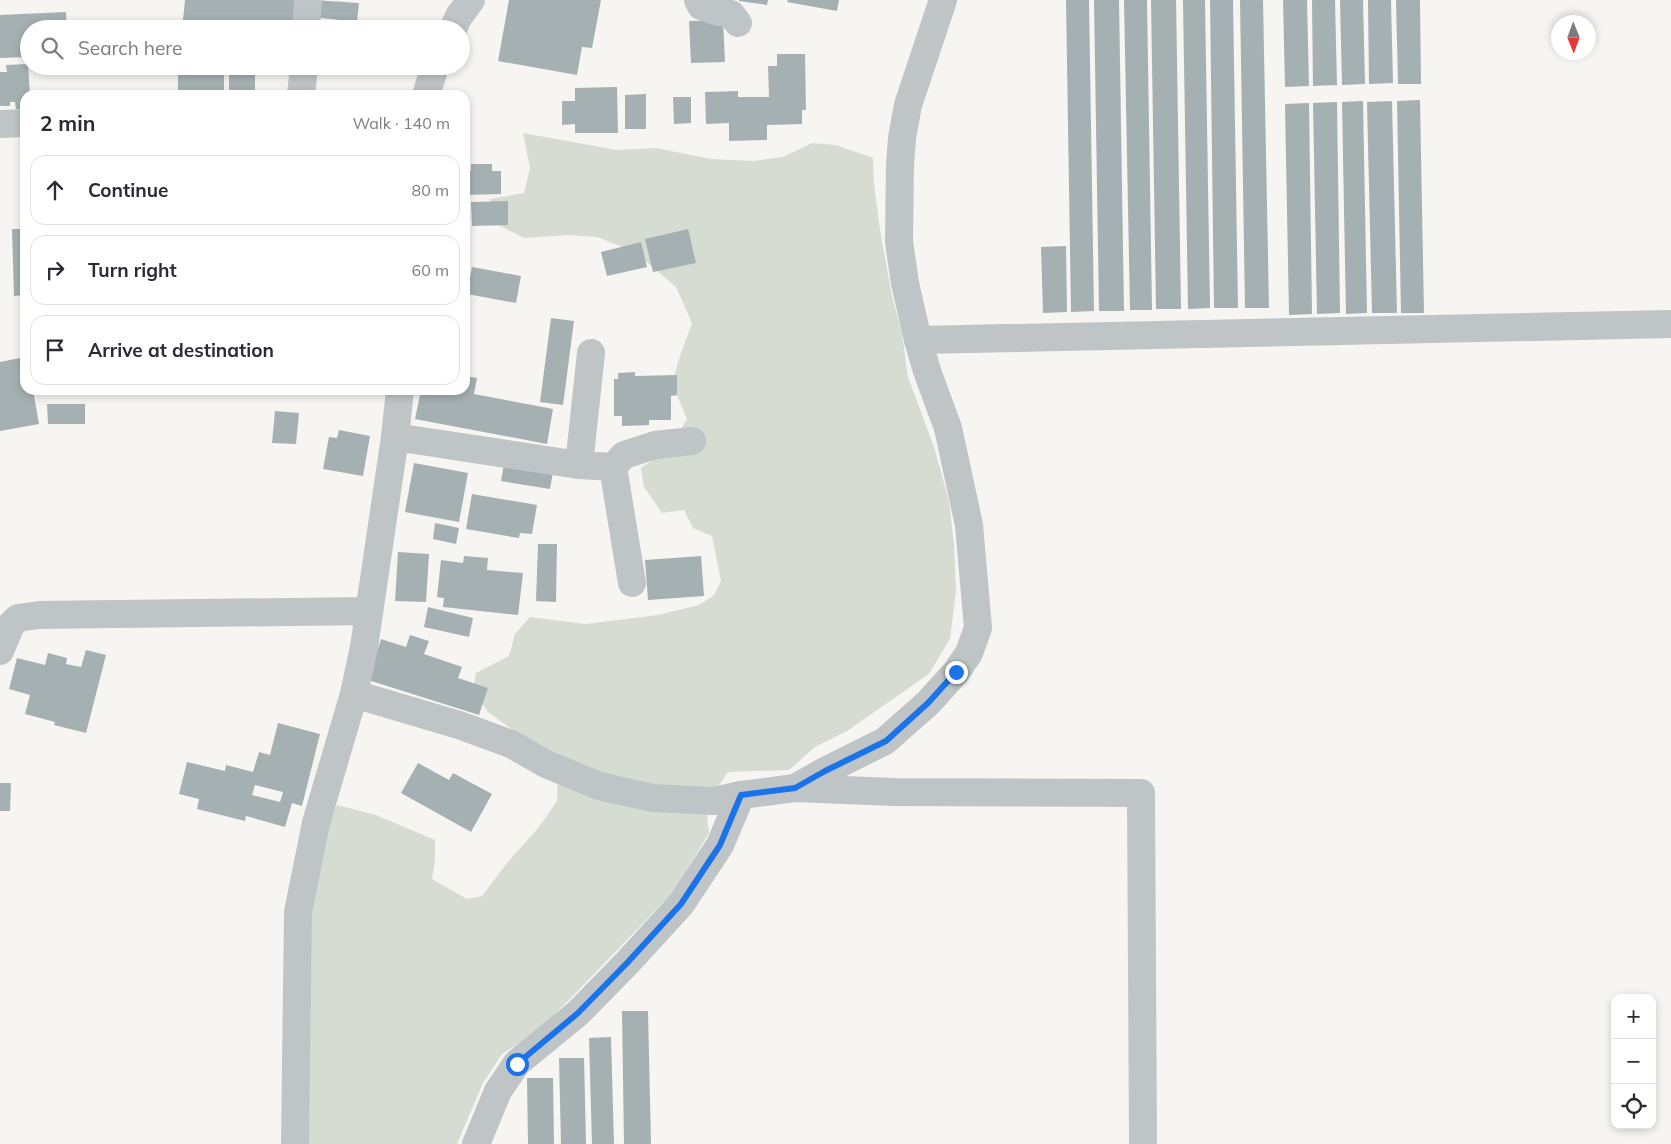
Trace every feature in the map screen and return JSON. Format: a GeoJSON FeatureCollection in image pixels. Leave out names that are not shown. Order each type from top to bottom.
{"type":"FeatureCollection","features":[{"type":"Feature","properties":{"kind":"street"},"geometry":{"type":"LineString","coordinates":[[307,20],[308,0]]}},
{"type":"Feature","properties":{"kind":"street"},"geometry":{"type":"LineString","coordinates":[[457,20],[471,0]]}},
{"type":"Feature","properties":{"kind":"street"},"geometry":{"type":"LineString","coordinates":[[698,0],[701,6],[731,14],[738,24]]}},
{"type":"Feature","properties":{"kind":"street"},"geometry":{"type":"LineString","coordinates":[[795,788],[886,741],[928,703],[956,672],[969,653],[978,628],[969,525],[948,428],[918,340],[905,283],[899,242],[900,165],[908,105],[942,0]]}},
{"type":"Feature","properties":{"kind":"street"},"geometry":{"type":"LineString","coordinates":[[302,90],[303,75]]}},
{"type":"Feature","properties":{"kind":"street"},"geometry":{"type":"LineString","coordinates":[[428,90],[432,75]]}},
{"type":"Feature","properties":{"kind":"street"},"geometry":{"type":"LineString","coordinates":[[0,124],[20,123]]}},
{"type":"Feature","properties":{"kind":"street"},"geometry":{"type":"LineString","coordinates":[[918,340],[1671,324]]}},
{"type":"Feature","properties":{"kind":"street"},"geometry":{"type":"LineString","coordinates":[[579,465],[591,353]]}},
{"type":"Feature","properties":{"kind":"street"},"geometry":{"type":"LineString","coordinates":[[295,1144],[298,912],[316,823],[354,694],[369,612],[396,437],[400,395]]}},
{"type":"Feature","properties":{"kind":"street"},"geometry":{"type":"LineString","coordinates":[[396,437],[579,465],[614,467]]}},
{"type":"Feature","properties":{"kind":"street"},"geometry":{"type":"LineString","coordinates":[[632,583],[614,467],[624,455],[655,445],[692,441]]}},
{"type":"Feature","properties":{"kind":"street"},"geometry":{"type":"LineString","coordinates":[[0,651],[11,625],[9,612],[40,615],[369,612]]}},
{"type":"Feature","properties":{"kind":"street"},"geometry":{"type":"LineString","coordinates":[[354,694],[458,725],[511,744],[546,764],[599,786],[653,798],[714,801],[741,795],[795,788],[894,792],[1141,793],[1143,1144]]}},
{"type":"Feature","properties":{"kind":"street"},"geometry":{"type":"LineString","coordinates":[[476,1144],[498,1091],[517,1064],[578,1013],[681,904],[720,845],[741,795]]}},
{"type":"Feature","properties":{"kind":"shaded area"},"geometry":{"type":"Polygon","coordinates":[[[523,133],[617,150],[656,148],[711,159],[753,161],[783,157],[812,143],[836,145],[873,158],[874,184],[880,230],[892,296],[902,333],[908,377],[934,447],[949,501],[954,544],[956,591],[950,639],[929,674],[847,731],[815,747],[789,770],[728,772],[706,805],[709,833],[674,891],[534,1034],[502,1054],[483,1083],[457,1144],[306,1144],[305,956],[326,824],[337,805],[376,815],[435,840],[435,860],[432,879],[467,899],[482,896],[507,863],[538,828],[557,801],[558,777],[517,733],[488,712],[473,691],[476,673],[509,656],[515,634],[530,617],[585,624],[658,615],[699,605],[714,595],[721,581],[712,536],[693,528],[684,510],[662,513],[644,487],[641,468],[669,449],[687,419],[672,384],[692,323],[676,287],[635,252],[597,237],[568,235],[524,238],[494,223],[490,199],[524,193],[530,168],[523,133]]]}},
{"type":"Feature","properties":{"kind":"building"},"geometry":{"type":"Polygon","coordinates":[[[185,0],[297,0],[296,20],[183,20],[185,0]]]}},
{"type":"Feature","properties":{"kind":"building"},"geometry":{"type":"Polygon","coordinates":[[[314,0],[359,3],[357,20],[313,17],[314,0]]]}},
{"type":"Feature","properties":{"kind":"building"},"geometry":{"type":"Polygon","coordinates":[[[509,0],[601,0],[592,48],[582,47],[577,75],[498,61],[509,0]]]}},
{"type":"Feature","properties":{"kind":"building"},"geometry":{"type":"Polygon","coordinates":[[[739,0],[768,0],[767,5],[739,0]]]}},
{"type":"Feature","properties":{"kind":"building"},"geometry":{"type":"Polygon","coordinates":[[[788,0],[839,0],[837,11],[787,2],[788,0]]]}},
{"type":"Feature","properties":{"kind":"building"},"geometry":{"type":"Polygon","coordinates":[[[1066,0],[1089,0],[1094,311],[1071,312],[1066,0]]]}},
{"type":"Feature","properties":{"kind":"building"},"geometry":{"type":"Polygon","coordinates":[[[1094,0],[1119,0],[1124,311],[1099,311],[1094,0]]]}},
{"type":"Feature","properties":{"kind":"building"},"geometry":{"type":"Polygon","coordinates":[[[1124,0],[1147,0],[1152,310],[1130,310],[1124,0]]]}},
{"type":"Feature","properties":{"kind":"building"},"geometry":{"type":"Polygon","coordinates":[[[1151,0],[1176,0],[1181,309],[1156,309],[1151,0]]]}},
{"type":"Feature","properties":{"kind":"building"},"geometry":{"type":"Polygon","coordinates":[[[1183,0],[1205,0],[1210,308],[1188,309],[1183,0]]]}},
{"type":"Feature","properties":{"kind":"building"},"geometry":{"type":"Polygon","coordinates":[[[1210,0],[1233,0],[1238,308],[1214,308],[1210,0]]]}},
{"type":"Feature","properties":{"kind":"building"},"geometry":{"type":"Polygon","coordinates":[[[1240,0],[1263,0],[1269,308],[1245,308],[1240,0]]]}},
{"type":"Feature","properties":{"kind":"building"},"geometry":{"type":"Polygon","coordinates":[[[1283,0],[1307,0],[1309,86],[1285,87],[1283,0]]]}},
{"type":"Feature","properties":{"kind":"building"},"geometry":{"type":"Polygon","coordinates":[[[1312,0],[1335,0],[1337,85],[1313,86],[1312,0]]]}},
{"type":"Feature","properties":{"kind":"building"},"geometry":{"type":"Polygon","coordinates":[[[1340,0],[1363,0],[1365,84],[1342,85],[1340,0]]]}},
{"type":"Feature","properties":{"kind":"building"},"geometry":{"type":"Polygon","coordinates":[[[1368,0],[1391,0],[1393,83],[1369,84],[1368,0]]]}},
{"type":"Feature","properties":{"kind":"building"},"geometry":{"type":"Polygon","coordinates":[[[1396,0],[1420,0],[1421,84],[1398,84],[1396,0]]]}},
{"type":"Feature","properties":{"kind":"building"},"geometry":{"type":"Polygon","coordinates":[[[66,12],[66,20],[20,20],[20,57],[0,58],[0,15],[66,12]]]}},
{"type":"Feature","properties":{"kind":"building"},"geometry":{"type":"Polygon","coordinates":[[[723,20],[725,62],[691,63],[689,21],[723,20]]]}},
{"type":"Feature","properties":{"kind":"building"},"geometry":{"type":"Polygon","coordinates":[[[777,54],[805,54],[806,110],[802,110],[802,124],[767,125],[767,140],[729,141],[729,123],[706,124],[705,92],[738,91],[738,97],[769,97],[768,66],[777,66],[777,54]]]}},
{"type":"Feature","properties":{"kind":"building"},"geometry":{"type":"Polygon","coordinates":[[[20,64],[20,75],[29,75],[30,90],[20,90],[20,109],[16,109],[15,102],[10,102],[10,106],[0,106],[0,72],[7,72],[6,65],[20,64]]]}},
{"type":"Feature","properties":{"kind":"building"},"geometry":{"type":"Polygon","coordinates":[[[178,75],[224,75],[224,90],[178,90],[178,75]]]}},
{"type":"Feature","properties":{"kind":"building"},"geometry":{"type":"Polygon","coordinates":[[[229,75],[255,75],[255,90],[229,90],[229,75]]]}},
{"type":"Feature","properties":{"kind":"building"},"geometry":{"type":"Polygon","coordinates":[[[617,87],[618,133],[575,133],[575,124],[562,125],[562,101],[575,101],[575,88],[617,87]]]}},
{"type":"Feature","properties":{"kind":"building"},"geometry":{"type":"Polygon","coordinates":[[[646,94],[646,129],[625,129],[625,95],[646,94]]]}},
{"type":"Feature","properties":{"kind":"building"},"geometry":{"type":"Polygon","coordinates":[[[673,97],[691,97],[691,123],[674,124],[673,97]]]}},
{"type":"Feature","properties":{"kind":"building"},"geometry":{"type":"Polygon","coordinates":[[[1420,100],[1424,313],[1401,313],[1397,101],[1420,100]]]}},
{"type":"Feature","properties":{"kind":"building"},"geometry":{"type":"Polygon","coordinates":[[[1363,101],[1367,313],[1346,314],[1342,102],[1363,101]]]}},
{"type":"Feature","properties":{"kind":"building"},"geometry":{"type":"Polygon","coordinates":[[[1392,101],[1397,313],[1372,313],[1367,102],[1392,101]]]}},
{"type":"Feature","properties":{"kind":"building"},"geometry":{"type":"Polygon","coordinates":[[[1337,102],[1340,313],[1317,314],[1313,103],[1337,102]]]}},
{"type":"Feature","properties":{"kind":"building"},"geometry":{"type":"Polygon","coordinates":[[[1309,103],[1312,314],[1289,315],[1285,104],[1309,103]]]}},
{"type":"Feature","properties":{"kind":"building"},"geometry":{"type":"Polygon","coordinates":[[[471,164],[492,164],[492,171],[501,171],[501,194],[470,195],[471,164]]]}},
{"type":"Feature","properties":{"kind":"building"},"geometry":{"type":"Polygon","coordinates":[[[508,201],[508,225],[472,226],[471,202],[508,201]]]}},
{"type":"Feature","properties":{"kind":"building"},"geometry":{"type":"Polygon","coordinates":[[[12,229],[20,229],[20,295],[14,296],[12,229]]]}},
{"type":"Feature","properties":{"kind":"building"},"geometry":{"type":"Polygon","coordinates":[[[688,229],[696,263],[653,272],[645,239],[688,229]]]}},
{"type":"Feature","properties":{"kind":"building"},"geometry":{"type":"Polygon","coordinates":[[[641,242],[647,267],[607,276],[601,252],[641,242]]]}},
{"type":"Feature","properties":{"kind":"building"},"geometry":{"type":"Polygon","coordinates":[[[1066,246],[1067,312],[1043,313],[1041,247],[1066,246]]]}},
{"type":"Feature","properties":{"kind":"building"},"geometry":{"type":"Polygon","coordinates":[[[472,267],[521,276],[516,303],[470,295],[472,267]]]}},
{"type":"Feature","properties":{"kind":"building"},"geometry":{"type":"Polygon","coordinates":[[[551,318],[574,321],[563,405],[540,402],[551,318]]]}},
{"type":"Feature","properties":{"kind":"building"},"geometry":{"type":"Polygon","coordinates":[[[20,358],[20,395],[34,395],[39,424],[0,431],[0,362],[20,358]]]}},
{"type":"Feature","properties":{"kind":"building"},"geometry":{"type":"Polygon","coordinates":[[[635,372],[635,376],[677,375],[677,395],[671,396],[671,420],[649,420],[649,425],[622,426],[622,416],[614,416],[614,379],[618,379],[618,373],[635,372]]]}},
{"type":"Feature","properties":{"kind":"building"},"geometry":{"type":"Polygon","coordinates":[[[470,377],[477,378],[474,394],[553,409],[547,444],[415,419],[420,395],[470,395],[470,377]]]}},
{"type":"Feature","properties":{"kind":"building"},"geometry":{"type":"Polygon","coordinates":[[[47,404],[85,404],[85,424],[48,424],[47,404]]]}},
{"type":"Feature","properties":{"kind":"building"},"geometry":{"type":"Polygon","coordinates":[[[275,411],[299,413],[296,444],[272,443],[275,411]]]}},
{"type":"Feature","properties":{"kind":"building"},"geometry":{"type":"Polygon","coordinates":[[[339,430],[370,436],[363,476],[323,469],[329,437],[337,438],[339,430]]]}},
{"type":"Feature","properties":{"kind":"building"},"geometry":{"type":"Polygon","coordinates":[[[414,463],[468,473],[459,522],[405,512],[414,463]]]}},
{"type":"Feature","properties":{"kind":"building"},"geometry":{"type":"Polygon","coordinates":[[[504,464],[553,472],[550,489],[501,481],[504,464]]]}},
{"type":"Feature","properties":{"kind":"building"},"geometry":{"type":"Polygon","coordinates":[[[472,494],[537,505],[532,534],[520,533],[519,538],[466,529],[472,494]]]}},
{"type":"Feature","properties":{"kind":"building"},"geometry":{"type":"Polygon","coordinates":[[[435,523],[459,528],[456,544],[433,539],[435,523]]]}},
{"type":"Feature","properties":{"kind":"building"},"geometry":{"type":"Polygon","coordinates":[[[538,544],[557,544],[556,602],[536,601],[538,544]]]}},
{"type":"Feature","properties":{"kind":"building"},"geometry":{"type":"Polygon","coordinates":[[[398,552],[429,554],[426,602],[395,601],[398,552]]]}},
{"type":"Feature","properties":{"kind":"building"},"geometry":{"type":"Polygon","coordinates":[[[464,556],[488,558],[487,570],[523,573],[518,615],[443,607],[444,598],[437,597],[441,560],[463,563],[464,556]]]}},
{"type":"Feature","properties":{"kind":"building"},"geometry":{"type":"Polygon","coordinates":[[[701,556],[704,596],[648,600],[645,560],[701,556]]]}},
{"type":"Feature","properties":{"kind":"building"},"geometry":{"type":"Polygon","coordinates":[[[428,607],[473,618],[469,637],[424,627],[428,607]]]}},
{"type":"Feature","properties":{"kind":"building"},"geometry":{"type":"Polygon","coordinates":[[[410,635],[429,641],[424,654],[462,667],[458,678],[488,688],[479,715],[368,680],[381,639],[406,647],[410,635]]]}},
{"type":"Feature","properties":{"kind":"building"},"geometry":{"type":"Polygon","coordinates":[[[86,650],[106,655],[86,733],[54,725],[55,722],[25,714],[30,695],[9,689],[17,658],[45,665],[48,653],[67,658],[66,664],[81,667],[86,650]]]}},
{"type":"Feature","properties":{"kind":"building"},"geometry":{"type":"Polygon","coordinates":[[[278,723],[320,734],[302,806],[292,803],[285,827],[246,816],[245,821],[197,809],[199,799],[179,794],[187,762],[225,771],[226,765],[253,772],[259,752],[270,755],[278,723]],[[255,785],[252,795],[280,802],[283,792],[255,785]]]}},
{"type":"Feature","properties":{"kind":"building"},"geometry":{"type":"Polygon","coordinates":[[[418,763],[449,780],[453,773],[492,794],[471,832],[401,793],[418,763]]]}},
{"type":"Feature","properties":{"kind":"building"},"geometry":{"type":"Polygon","coordinates":[[[0,783],[11,783],[10,811],[0,811],[0,783]]]}},
{"type":"Feature","properties":{"kind":"building"},"geometry":{"type":"Polygon","coordinates":[[[622,1011],[648,1011],[651,1144],[624,1144],[622,1011]]]}},
{"type":"Feature","properties":{"kind":"building"},"geometry":{"type":"Polygon","coordinates":[[[611,1037],[614,1144],[592,1144],[589,1038],[611,1037]]]}},
{"type":"Feature","properties":{"kind":"building"},"geometry":{"type":"Polygon","coordinates":[[[559,1058],[584,1058],[586,1144],[561,1144],[559,1058]]]}},
{"type":"Feature","properties":{"kind":"building"},"geometry":{"type":"Polygon","coordinates":[[[527,1078],[553,1078],[554,1144],[528,1144],[527,1078]]]}},
{"type":"Feature","properties":{"kind":"route"},"geometry":{"type":"LineString","coordinates":[[517,1064],[578,1013],[681,904],[720,845],[741,795],[795,788],[886,741],[928,703],[956,672]]}}]}
